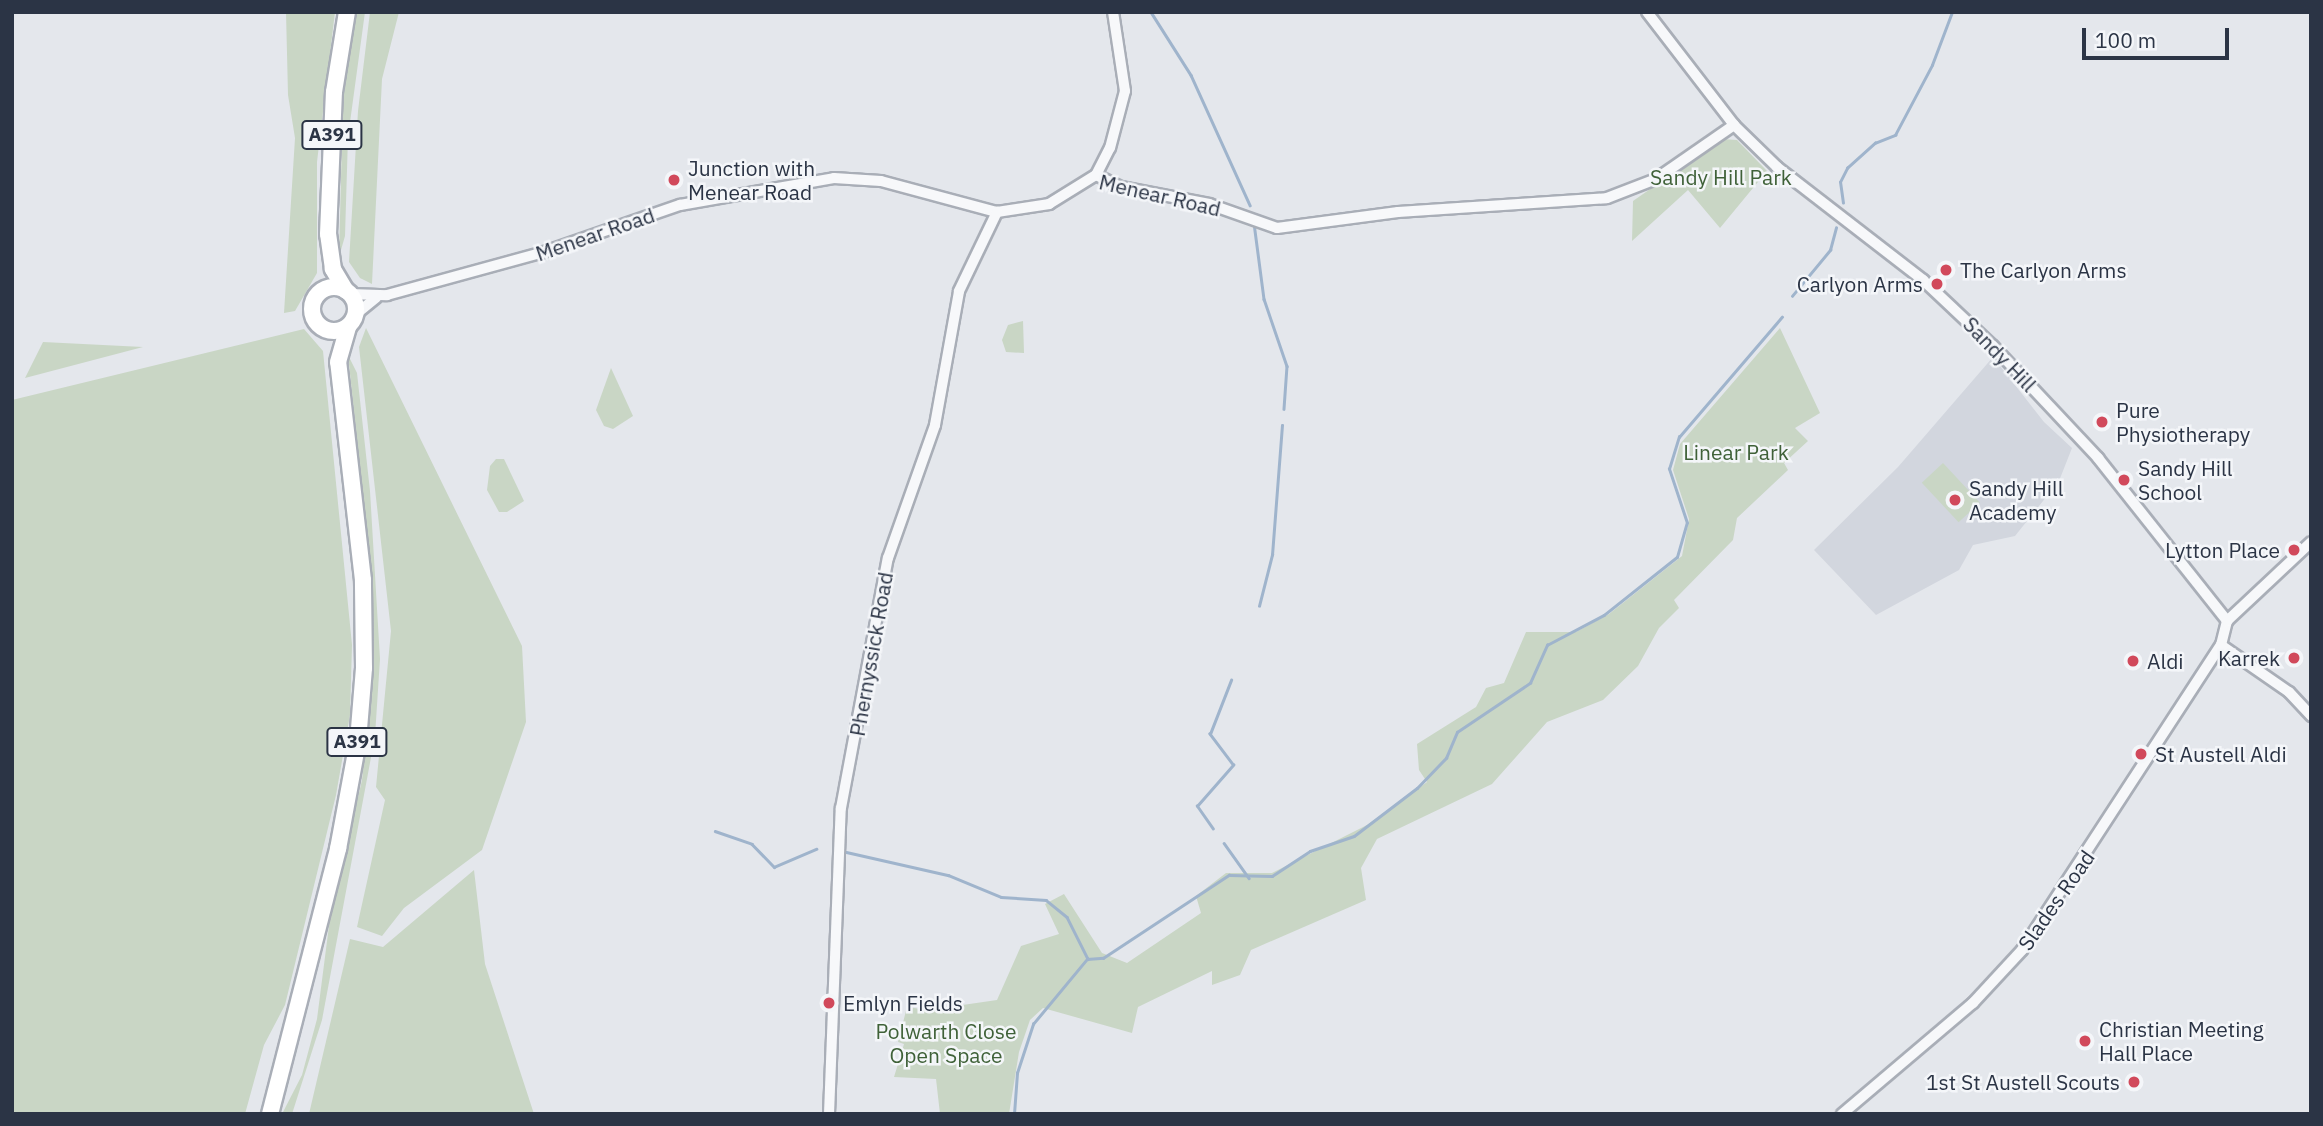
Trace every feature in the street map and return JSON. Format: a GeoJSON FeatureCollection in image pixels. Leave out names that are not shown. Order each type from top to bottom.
{"type":"FeatureCollection","features":[{"type":"Feature","properties":{"kind":"highway","name":"A391"},"geometry":{"type":"LineString","coordinates":[[317,295],[330,259],[334,92],[347,12]]}},
{"type":"Feature","properties":{"kind":"highway","name":"A391"},"geometry":{"type":"LineString","coordinates":[[330,259],[348,293]]}},
{"type":"Feature","properties":{"kind":"highway"},"geometry":{"type":"LineString","coordinates":[[331,287],[348,293],[352,320],[323,328],[313,315],[317,295],[331,287]]}},
{"type":"Feature","properties":{"kind":"highway","name":"A391"},"geometry":{"type":"LineString","coordinates":[[338,362],[352,320]]}},
{"type":"Feature","properties":{"kind":"highway","name":"A391"},"geometry":{"type":"LineString","coordinates":[[270,1114],[338,849],[365,668],[363,580],[338,362],[323,328]]}},
{"type":"Feature","properties":{"kind":"street"},"geometry":{"type":"LineString","coordinates":[[1096,175],[1110,148],[1125,91],[1113,12]]}},
{"type":"Feature","properties":{"kind":"street","name":"Sandy Hill"},"geometry":{"type":"LineString","coordinates":[[1647,12],[1734,125],[1853,230],[1950,303],[2098,458],[2227,621]]}},
{"type":"Feature","properties":{"kind":"street","name":"Menear Road"},"geometry":{"type":"LineString","coordinates":[[348,293],[379,297],[541,253],[680,205],[834,178],[881,181],[997,212],[1049,204],[1096,175],[1121,187],[1209,204],[1277,228],[1398,212],[1607,198],[1657,179],[1734,125]]}},
{"type":"Feature","properties":{"kind":"street","name":"Phernyssick Road"},"geometry":{"type":"LineString","coordinates":[[828,1114],[841,808],[888,558],[935,425],[959,290],[997,212]]}},
{"type":"Feature","properties":{"kind":"street","name":"Menear Road"},"geometry":{"type":"LineString","coordinates":[[352,320],[379,297]]}},
{"type":"Feature","properties":{"kind":"street"},"geometry":{"type":"LineString","coordinates":[[2227,621],[2311,542]]}},
{"type":"Feature","properties":{"kind":"street","name":"Slades Road"},"geometry":{"type":"LineString","coordinates":[[1842,1114],[1964,1012],[2022,950],[2221,645],[2227,621]]}},
{"type":"Feature","properties":{"kind":"street"},"geometry":{"type":"LineString","coordinates":[[2221,645],[2289,692],[2311,716]]}},
{"type":"Feature","properties":{"kind":"shaded area","name":"Sandy Hill Academy"},"geometry":{"type":"Polygon","coordinates":[[[1993,357],[2044,422],[2072,448],[2059,481],[2015,536],[1973,545],[1959,570],[1876,615],[1814,550],[1898,467],[1993,357]]]}},
{"type":"Feature","properties":{"kind":"green space"},"geometry":{"type":"Polygon","coordinates":[[[286,12],[335,12],[317,162],[317,273],[295,311],[284,313],[295,138],[288,95],[286,12]]]}},
{"type":"Feature","properties":{"kind":"green space"},"geometry":{"type":"Polygon","coordinates":[[[356,12],[365,12],[348,137],[345,236],[339,257],[343,99],[356,12]]]}},
{"type":"Feature","properties":{"kind":"green space"},"geometry":{"type":"Polygon","coordinates":[[[370,12],[399,12],[382,79],[372,284],[360,278],[349,262],[358,111],[370,12]]]}},
{"type":"Feature","properties":{"kind":"green space","name":"Sandy Hill Park"},"geometry":{"type":"Polygon","coordinates":[[[1722,139],[1737,140],[1767,171],[1720,228],[1688,190],[1632,241],[1633,201],[1722,139]]]}},
{"type":"Feature","properties":{"kind":"green space"},"geometry":{"type":"Polygon","coordinates":[[[1023,321],[1024,353],[1006,352],[1002,340],[1008,325],[1023,321]]]}},
{"type":"Feature","properties":{"kind":"green space"},"geometry":{"type":"Polygon","coordinates":[[[366,328],[522,646],[526,722],[482,850],[404,908],[382,936],[357,927],[385,800],[376,787],[391,631],[359,347],[366,328]]]}},
{"type":"Feature","properties":{"kind":"green space"},"geometry":{"type":"Polygon","coordinates":[[[1780,328],[1820,413],[1795,428],[1808,441],[1784,463],[1788,470],[1737,518],[1733,540],[1674,600],[1679,608],[1659,628],[1638,666],[1603,700],[1547,722],[1492,784],[1377,839],[1361,868],[1366,900],[1251,950],[1240,975],[1212,985],[1212,971],[1138,1007],[1132,1033],[1043,1008],[1030,1020],[1019,1052],[1009,1114],[940,1114],[936,1079],[894,1077],[904,1044],[898,1042],[907,1007],[928,1010],[997,1000],[1021,946],[1059,934],[1045,904],[1064,894],[1102,953],[1127,963],[1201,913],[1196,896],[1226,873],[1272,873],[1367,825],[1427,782],[1419,770],[1417,744],[1476,707],[1486,688],[1504,683],[1526,632],[1576,632],[1609,614],[1682,556],[1689,519],[1673,470],[1680,444],[1780,328]]]}},
{"type":"Feature","properties":{"kind":"green space"},"geometry":{"type":"Polygon","coordinates":[[[304,329],[323,351],[352,645],[350,715],[336,795],[285,1005],[264,1045],[245,1114],[12,1114],[12,400],[304,329]]]}},
{"type":"Feature","properties":{"kind":"green space"},"geometry":{"type":"Polygon","coordinates":[[[43,342],[143,347],[25,378],[43,342]]]}},
{"type":"Feature","properties":{"kind":"green space"},"geometry":{"type":"Polygon","coordinates":[[[348,355],[357,373],[370,491],[380,659],[375,736],[322,1020],[292,1114],[282,1114],[302,1075],[317,1019],[330,918],[362,780],[373,680],[368,544],[348,355]]]}},
{"type":"Feature","properties":{"kind":"green space"},"geometry":{"type":"Polygon","coordinates":[[[611,368],[633,416],[613,429],[604,426],[596,410],[611,368]]]}},
{"type":"Feature","properties":{"kind":"green space"},"geometry":{"type":"Polygon","coordinates":[[[496,459],[504,459],[524,501],[507,512],[499,512],[487,490],[490,466],[496,459]]]}},
{"type":"Feature","properties":{"kind":"green space"},"geometry":{"type":"Polygon","coordinates":[[[1943,463],[1980,502],[1959,522],[1922,483],[1943,463]]]}},
{"type":"Feature","properties":{"kind":"green space"},"geometry":{"type":"Polygon","coordinates":[[[474,870],[485,964],[534,1114],[309,1114],[350,939],[383,947],[474,870]]]}},
{"type":"Feature","properties":{"kind":"waterway"},"geometry":{"type":"LineString","coordinates":[[1151,12],[1191,75],[1250,205]]}},
{"type":"Feature","properties":{"kind":"waterway"},"geometry":{"type":"LineString","coordinates":[[1843,203],[1840,182],[1847,168],[1875,143],[1895,135],[1932,65],[1952,12]]}},
{"type":"Feature","properties":{"kind":"waterway"},"geometry":{"type":"LineString","coordinates":[[1254,223],[1264,299],[1287,366],[1284,409]]}},
{"type":"Feature","properties":{"kind":"waterway"},"geometry":{"type":"LineString","coordinates":[[1792,296],[1830,250],[1836,228]]}},
{"type":"Feature","properties":{"kind":"waterway"},"geometry":{"type":"LineString","coordinates":[[1014,1114],[1017,1073],[1033,1024],[1087,959],[1103,958],[1229,875],[1272,876],[1310,851],[1354,836],[1417,788],[1446,758],[1457,732],[1530,683],[1547,645],[1604,615],[1677,557],[1687,523],[1669,469],[1679,437],[1782,317]]}},
{"type":"Feature","properties":{"kind":"waterway"},"geometry":{"type":"LineString","coordinates":[[1259,606],[1272,555],[1282,425]]}},
{"type":"Feature","properties":{"kind":"waterway"},"geometry":{"type":"LineString","coordinates":[[1213,829],[1197,806],[1233,765],[1210,734],[1231,680]]}},
{"type":"Feature","properties":{"kind":"waterway"},"geometry":{"type":"LineString","coordinates":[[715,831],[752,844],[774,867],[816,849]]}},
{"type":"Feature","properties":{"kind":"waterway"},"geometry":{"type":"LineString","coordinates":[[1224,843],[1249,878]]}},
{"type":"Feature","properties":{"kind":"waterway"},"geometry":{"type":"LineString","coordinates":[[842,851],[948,875],[1001,897],[1046,900],[1067,917],[1088,959]]}},
{"type":"Feature","properties":{"kind":"place","name":"Junction with Menear Road"},"geometry":{"type":"Point","coordinates":[674,180]}},
{"type":"Feature","properties":{"kind":"place","name":"The Carlyon Arms"},"geometry":{"type":"Point","coordinates":[1946,270]}},
{"type":"Feature","properties":{"kind":"place","name":"Carlyon Arms"},"geometry":{"type":"Point","coordinates":[1937,284]}},
{"type":"Feature","properties":{"kind":"place","name":"Pure Physiotherapy"},"geometry":{"type":"Point","coordinates":[2102,422]}},
{"type":"Feature","properties":{"kind":"place","name":"Sandy Hill School"},"geometry":{"type":"Point","coordinates":[2124,480]}},
{"type":"Feature","properties":{"kind":"place","name":"Sandy Hill Academy"},"geometry":{"type":"Point","coordinates":[1955,500]}},
{"type":"Feature","properties":{"kind":"place","name":"Lytton Place"},"geometry":{"type":"Point","coordinates":[2294,550]}},
{"type":"Feature","properties":{"kind":"place","name":"Karrek"},"geometry":{"type":"Point","coordinates":[2294,658]}},
{"type":"Feature","properties":{"kind":"place","name":"Aldi"},"geometry":{"type":"Point","coordinates":[2133,661]}},
{"type":"Feature","properties":{"kind":"place","name":"St Austell Aldi"},"geometry":{"type":"Point","coordinates":[2141,754]}},
{"type":"Feature","properties":{"kind":"place","name":"Emlyn Fields"},"geometry":{"type":"Point","coordinates":[829,1003]}},
{"type":"Feature","properties":{"kind":"place","name":"Christian Meeting Hall Place"},"geometry":{"type":"Point","coordinates":[2085,1041]}},
{"type":"Feature","properties":{"kind":"place","name":"1st St Austell Scouts"},"geometry":{"type":"Point","coordinates":[2134,1082]}},
{"type":"Feature","properties":{"kind":"park label","name":"Linear Park"},"geometry":{"type":"Point","coordinates":[1736,452]}},
{"type":"Feature","properties":{"kind":"park label","name":"Polwarth Close Open Space"},"geometry":{"type":"Point","coordinates":[946,1043]}}]}
